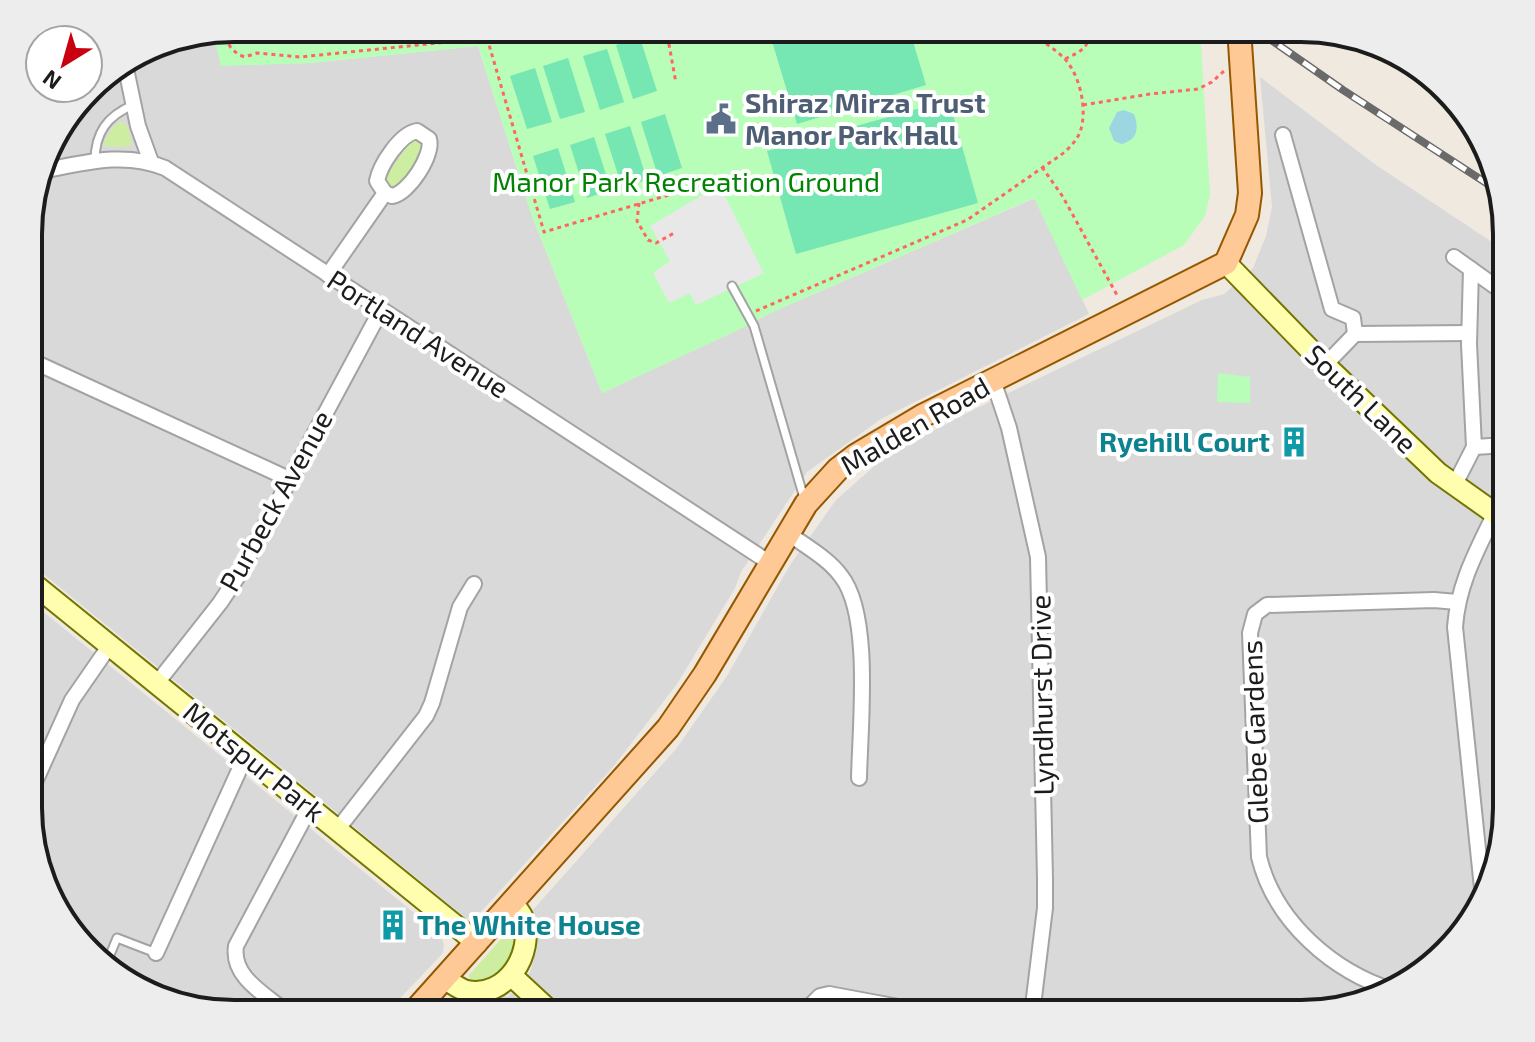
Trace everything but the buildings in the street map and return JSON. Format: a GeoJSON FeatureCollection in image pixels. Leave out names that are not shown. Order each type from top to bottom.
{"type":"FeatureCollection","features":[{"type":"Feature","properties":{"kind":"main road"},"geometry":{"type":"LineString","coordinates":[[1226,263],[1247,215],[1250,193],[1240,42]]}},
{"type":"Feature","properties":{"kind":"main road","name":"Malden Road"},"geometry":{"type":"LineString","coordinates":[[425,1000],[668,728],[720,649],[806,504],[838,469],[924,415],[1226,263]]}},
{"type":"Feature","properties":{"kind":"street"},"geometry":{"type":"LineString","coordinates":[[54,169],[120,158],[151,162],[127,75]]}},
{"type":"Feature","properties":{"kind":"street"},"geometry":{"type":"LineString","coordinates":[[410,132],[424,134],[432,147],[429,155],[404,191],[392,196],[385,193],[377,181],[379,173],[410,132]]}},
{"type":"Feature","properties":{"kind":"street"},"geometry":{"type":"LineString","coordinates":[[1283,135],[1332,309],[1353,318],[1355,334]]}},
{"type":"Feature","properties":{"kind":"street","name":"Portland Avenue"},"geometry":{"type":"LineString","coordinates":[[151,162],[770,563]]}},
{"type":"Feature","properties":{"kind":"street"},"geometry":{"type":"LineString","coordinates":[[328,275],[385,193]]}},
{"type":"Feature","properties":{"kind":"street"},"geometry":{"type":"LineString","coordinates":[[1454,257],[1493,285]]}},
{"type":"Feature","properties":{"kind":"street","name":"South Lane"},"geometry":{"type":"LineString","coordinates":[[1226,263],[1325,365],[1454,486],[1493,513]]}},
{"type":"Feature","properties":{"kind":"street"},"geometry":{"type":"LineString","coordinates":[[1454,486],[1474,447],[1469,333],[1471,269]]}},
{"type":"Feature","properties":{"kind":"street","name":"Purbeck Avenue"},"geometry":{"type":"LineString","coordinates":[[157,683],[229,590],[381,310]]}},
{"type":"Feature","properties":{"kind":"street"},"geometry":{"type":"LineString","coordinates":[[1325,365],[1355,334],[1469,333]]}},
{"type":"Feature","properties":{"kind":"street"},"geometry":{"type":"LineString","coordinates":[[42,366],[289,479]]}},
{"type":"Feature","properties":{"kind":"street","name":"Lyndhurst Drive"},"geometry":{"type":"LineString","coordinates":[[993,380],[1009,428],[1038,557],[1045,908],[1034,1000]]}},
{"type":"Feature","properties":{"kind":"street"},"geometry":{"type":"LineString","coordinates":[[1474,447],[1493,446]]}},
{"type":"Feature","properties":{"kind":"street"},"geometry":{"type":"LineString","coordinates":[[1481,875],[1457,658],[1457,602],[1470,565],[1493,529]]}},
{"type":"Feature","properties":{"kind":"street"},"geometry":{"type":"LineString","coordinates":[[788,533],[840,574],[857,606],[859,778]]}},
{"type":"Feature","properties":{"kind":"street"},"geometry":{"type":"LineString","coordinates":[[337,830],[426,716],[460,607],[474,584]]}},
{"type":"Feature","properties":{"kind":"street","name":"Motspur Park"},"geometry":{"type":"LineString","coordinates":[[42,591],[477,943]]}},
{"type":"Feature","properties":{"kind":"street","name":"Glebe Gardens"},"geometry":{"type":"LineString","coordinates":[[1377,984],[1342,968],[1307,938],[1282,907],[1264,874],[1259,857],[1250,633],[1255,614],[1267,605],[1457,602]]}},
{"type":"Feature","properties":{"kind":"street"},"geometry":{"type":"LineString","coordinates":[[42,766],[72,700],[110,645]]}},
{"type":"Feature","properties":{"kind":"street"},"geometry":{"type":"LineString","coordinates":[[156,953],[246,755]]}},
{"type":"Feature","properties":{"kind":"street"},"geometry":{"type":"LineString","coordinates":[[272,1000],[237,968],[234,957],[236,946],[310,807]]}},
{"type":"Feature","properties":{"kind":"street"},"geometry":{"type":"LineString","coordinates":[[445,979],[469,991],[482,991],[512,976],[525,952],[526,934],[523,917],[513,904]]}},
{"type":"Feature","properties":{"kind":"street"},"geometry":{"type":"LineString","coordinates":[[512,976],[538,1000]]}},
{"type":"Feature","properties":{"kind":"street"},"geometry":{"type":"LineString","coordinates":[[816,1000],[829,994],[861,1000]]}},
{"type":"Feature","properties":{"kind":"lane"},"geometry":{"type":"LineString","coordinates":[[95,161],[95,144],[107,122],[117,111],[133,105]]}},
{"type":"Feature","properties":{"kind":"lane"},"geometry":{"type":"LineString","coordinates":[[732,286],[749,314],[806,504]]}},
{"type":"Feature","properties":{"kind":"lane"},"geometry":{"type":"LineString","coordinates":[[110,954],[117,938],[156,953]]}},
{"type":"Feature","properties":{"kind":"path"},"geometry":{"type":"LineString","coordinates":[[229,42],[234,52],[245,57],[257,53],[300,57],[448,42]]}},
{"type":"Feature","properties":{"kind":"path"},"geometry":{"type":"LineString","coordinates":[[488,42],[544,232],[699,186]]}},
{"type":"Feature","properties":{"kind":"path"},"geometry":{"type":"LineString","coordinates":[[669,42],[676,83]]}},
{"type":"Feature","properties":{"kind":"path"},"geometry":{"type":"LineString","coordinates":[[749,314],[967,220],[1074,142],[1081,130],[1082,105],[1075,74],[1064,59],[1042,42]]}},
{"type":"Feature","properties":{"kind":"path"},"geometry":{"type":"LineString","coordinates":[[1064,59],[1082,51],[1088,42]]}},
{"type":"Feature","properties":{"kind":"path"},"geometry":{"type":"LineString","coordinates":[[1082,105],[1198,89],[1222,72],[1242,65]]}},
{"type":"Feature","properties":{"kind":"path"},"geometry":{"type":"LineString","coordinates":[[1042,167],[1063,197],[1129,313]]}},
{"type":"Feature","properties":{"kind":"path"},"geometry":{"type":"LineString","coordinates":[[639,203],[637,221],[648,240],[656,243],[676,232]]}},
{"type":"Feature","properties":{"kind":"shaded area"},"geometry":{"type":"Polygon","coordinates":[[[216,43],[221,65],[310,63],[478,46],[532,216],[602,393],[768,314],[1035,198],[1089,314],[881,419],[807,472],[741,572],[735,588],[677,684],[613,767],[472,918],[466,918],[42,573],[42,234],[49,184],[74,127],[93,104],[104,104],[104,93],[117,82],[172,52],[216,43]]]}},
{"type":"Feature","properties":{"kind":"shaded area"},"geometry":{"type":"Polygon","coordinates":[[[1260,77],[1376,165],[1493,243],[1493,821],[1483,870],[1473,893],[1461,915],[1437,944],[1408,968],[1363,990],[1301,1000],[492,1000],[502,995],[508,997],[530,972],[537,949],[532,911],[676,749],[727,676],[790,565],[836,500],[888,454],[1202,300],[1224,294],[1253,268],[1266,236],[1272,207],[1260,77]]]}},
{"type":"Feature","properties":{"kind":"shaded area"},"geometry":{"type":"Polygon","coordinates":[[[719,185],[764,273],[696,305],[690,293],[669,303],[653,273],[670,261],[650,226],[719,185]]]}},
{"type":"Feature","properties":{"kind":"shaded area"},"geometry":{"type":"Polygon","coordinates":[[[42,611],[439,933],[444,944],[443,953],[398,1000],[221,1000],[160,985],[138,974],[98,944],[74,915],[62,893],[46,846],[42,821],[42,611]]]}},
{"type":"Feature","properties":{"kind":"green space","name":"Manor Park Recreation Ground"},"geometry":{"type":"Polygon","coordinates":[[[234,42],[1201,42],[1210,195],[1205,216],[1184,245],[1082,300],[1034,198],[768,314],[602,393],[532,216],[478,46],[310,63],[221,66],[216,43],[234,42]]]}},
{"type":"Feature","properties":{"kind":"green space"},"geometry":{"type":"Polygon","coordinates":[[[641,42],[657,91],[633,99],[616,45],[641,42]]]}},
{"type":"Feature","properties":{"kind":"green space"},"geometry":{"type":"Polygon","coordinates":[[[772,42],[913,42],[926,85],[797,124],[772,42]]]}},
{"type":"Feature","properties":{"kind":"green space"},"geometry":{"type":"Polygon","coordinates":[[[607,49],[624,102],[600,110],[583,56],[607,49]]]}},
{"type":"Feature","properties":{"kind":"green space"},"geometry":{"type":"Polygon","coordinates":[[[568,58],[585,112],[560,119],[543,66],[568,58]]]}},
{"type":"Feature","properties":{"kind":"green space"},"geometry":{"type":"Polygon","coordinates":[[[535,68],[552,122],[527,129],[510,76],[535,68]]]}},
{"type":"Feature","properties":{"kind":"green space"},"geometry":{"type":"Polygon","coordinates":[[[949,100],[978,203],[796,254],[767,151],[949,100]]]}},
{"type":"Feature","properties":{"kind":"green space"},"geometry":{"type":"Polygon","coordinates":[[[665,114],[682,168],[658,176],[641,122],[665,114]]]}},
{"type":"Feature","properties":{"kind":"green space"},"geometry":{"type":"Polygon","coordinates":[[[121,121],[128,127],[132,144],[127,147],[104,146],[112,128],[121,121]]]}},
{"type":"Feature","properties":{"kind":"green space"},"geometry":{"type":"Polygon","coordinates":[[[630,126],[647,180],[622,187],[605,134],[630,126]]]}},
{"type":"Feature","properties":{"kind":"green space"},"geometry":{"type":"Polygon","coordinates":[[[594,137],[611,190],[587,198],[570,145],[594,137]]]}},
{"type":"Feature","properties":{"kind":"green space"},"geometry":{"type":"Polygon","coordinates":[[[414,138],[423,140],[418,161],[403,181],[391,188],[385,182],[387,174],[414,138]]]}},
{"type":"Feature","properties":{"kind":"green space"},"geometry":{"type":"Polygon","coordinates":[[[558,148],[575,202],[550,209],[533,156],[558,148]]]}},
{"type":"Feature","properties":{"kind":"green space"},"geometry":{"type":"Polygon","coordinates":[[[1218,373],[1250,377],[1250,403],[1217,402],[1218,373]]]}},
{"type":"Feature","properties":{"kind":"green space"},"geometry":{"type":"Polygon","coordinates":[[[511,928],[516,928],[521,936],[504,969],[491,978],[471,982],[469,975],[511,928]]]}},
{"type":"Feature","properties":{"kind":"water"},"geometry":{"type":"Polygon","coordinates":[[[1124,110],[1134,114],[1137,128],[1134,136],[1122,144],[1114,141],[1109,128],[1117,112],[1124,110]]]}},
{"type":"Feature","properties":{"kind":"railway"},"geometry":{"type":"LineString","coordinates":[[1274,42],[1486,183]]}},
{"type":"Feature","properties":{"kind":"place","name":"Shiraz Mirza Trust Manor Park Hall"},"geometry":{"type":"Point","coordinates":[721,119]}},
{"type":"Feature","properties":{"kind":"place","name":"Ryehill Court"},"geometry":{"type":"Point","coordinates":[1294,442]}},
{"type":"Feature","properties":{"kind":"place","name":"The White House"},"geometry":{"type":"Point","coordinates":[393,925]}}]}
